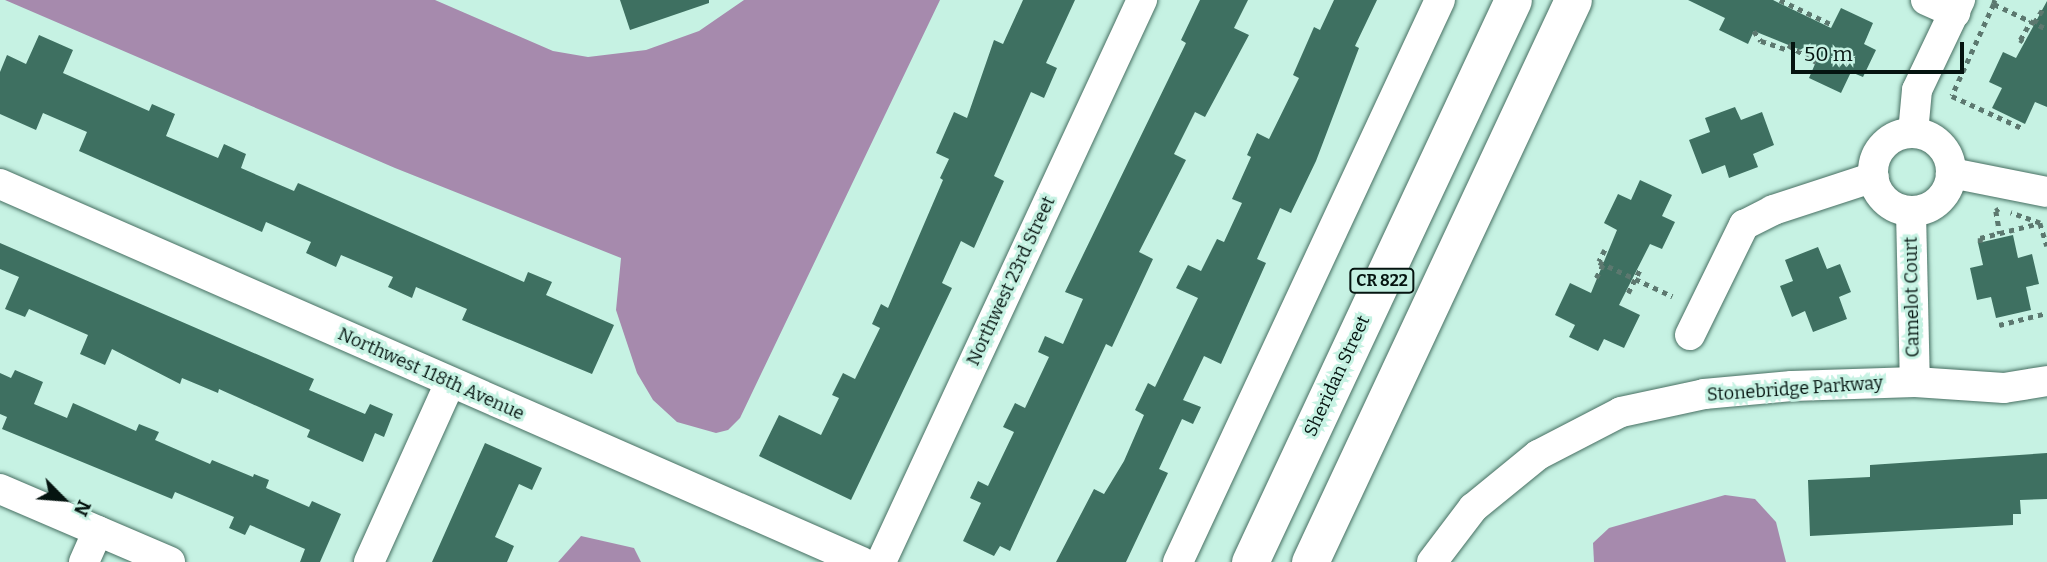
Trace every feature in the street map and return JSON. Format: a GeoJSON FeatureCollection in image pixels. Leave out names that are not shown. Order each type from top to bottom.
{"type":"FeatureCollection","features":[{"type":"Feature","properties":{"kind":"main road","name":"Sheridan Street"},"geometry":{"type":"LineString","coordinates":[[1250,562],[1513,0]]}},
{"type":"Feature","properties":{"kind":"main road","name":"CR 822"},"geometry":{"type":"LineString","coordinates":[[1310,562],[1573,0]]}},
{"type":"Feature","properties":{"kind":"street","name":"Northwest 23rd Street"},"geometry":{"type":"LineString","coordinates":[[881,562],[1142,0]]}},
{"type":"Feature","properties":{"kind":"street"},"geometry":{"type":"LineString","coordinates":[[1178,562],[1440,0]]}},
{"type":"Feature","properties":{"kind":"street"},"geometry":{"type":"LineString","coordinates":[[1913,133],[1917,90],[1958,6],[1926,0]]}},
{"type":"Feature","properties":{"kind":"street"},"geometry":{"type":"LineString","coordinates":[[1690,335],[1744,225],[1773,210],[1874,177],[1876,157],[1885,144],[1913,133],[1940,145],[1951,173],[2047,192]]}},
{"type":"Feature","properties":{"kind":"street","name":"Camelot Court"},"geometry":{"type":"LineString","coordinates":[[1874,177],[1884,200],[1911,212],[1939,201],[1951,173]]}},
{"type":"Feature","properties":{"kind":"street","name":"Northwest 118th Avenue"},"geometry":{"type":"LineString","coordinates":[[0,184],[862,562]]}},
{"type":"Feature","properties":{"kind":"street","name":"Camelot Court"},"geometry":{"type":"LineString","coordinates":[[1911,212],[1915,382]]}},
{"type":"Feature","properties":{"kind":"street","name":"Stonebridge Parkway"},"geometry":{"type":"LineString","coordinates":[[1432,562],[1473,508],[1538,455],[1620,412],[1704,394],[1915,382],[2004,388],[2047,381]]}},
{"type":"Feature","properties":{"kind":"street"},"geometry":{"type":"LineString","coordinates":[[369,562],[450,383]]}},
{"type":"Feature","properties":{"kind":"street"},"geometry":{"type":"LineString","coordinates":[[0,489],[170,562]]}},
{"type":"Feature","properties":{"kind":"street"},"geometry":{"type":"LineString","coordinates":[[84,562],[98,531]]}},
{"type":"Feature","properties":{"kind":"path"},"geometry":{"type":"LineString","coordinates":[[1780,0],[1833,25]]}},
{"type":"Feature","properties":{"kind":"path"},"geometry":{"type":"LineString","coordinates":[[2024,129],[1952,96],[1994,2],[2047,29]]}},
{"type":"Feature","properties":{"kind":"path"},"geometry":{"type":"LineString","coordinates":[[2023,42],[2020,40],[2044,7]]}},
{"type":"Feature","properties":{"kind":"path"},"geometry":{"type":"LineString","coordinates":[[1754,31],[1761,41],[1787,47],[1816,62]]}},
{"type":"Feature","properties":{"kind":"path"},"geometry":{"type":"LineString","coordinates":[[2000,233],[1996,208],[2040,223]]}},
{"type":"Feature","properties":{"kind":"path"},"geometry":{"type":"LineString","coordinates":[[1980,243],[1979,238],[2040,223]]}},
{"type":"Feature","properties":{"kind":"path"},"geometry":{"type":"LineString","coordinates":[[2040,223],[2047,246]]}},
{"type":"Feature","properties":{"kind":"path"},"geometry":{"type":"LineString","coordinates":[[1605,250],[1599,262],[1672,296]]}},
{"type":"Feature","properties":{"kind":"path"},"geometry":{"type":"LineString","coordinates":[[1596,278],[1602,264]]}},
{"type":"Feature","properties":{"kind":"path"},"geometry":{"type":"LineString","coordinates":[[1628,293],[1641,268]]}},
{"type":"Feature","properties":{"kind":"path"},"geometry":{"type":"LineString","coordinates":[[1999,325],[2047,313]]}},
{"type":"Feature","properties":{"kind":"shaded area"},"geometry":{"type":"Polygon","coordinates":[[[5,0],[435,0],[553,51],[588,57],[646,50],[699,31],[744,0],[940,0],[740,418],[728,430],[716,433],[677,422],[653,400],[637,373],[616,310],[621,258],[395,168],[5,0]]]}},
{"type":"Feature","properties":{"kind":"shaded area"},"geometry":{"type":"Polygon","coordinates":[[[1725,495],[1755,499],[1776,522],[1786,562],[1594,562],[1593,543],[1609,528],[1725,495]]]}},
{"type":"Feature","properties":{"kind":"shaded area"},"geometry":{"type":"Polygon","coordinates":[[[581,536],[634,548],[641,562],[558,562],[581,536]]]}},
{"type":"Feature","properties":{"kind":"building"},"geometry":{"type":"Polygon","coordinates":[[[620,0],[709,0],[709,3],[630,30],[620,0]]]}},
{"type":"Feature","properties":{"kind":"building"},"geometry":{"type":"Polygon","coordinates":[[[1023,0],[1075,0],[1046,63],[1057,68],[1044,98],[1031,92],[994,176],[1004,181],[974,248],[961,241],[942,283],[952,288],[851,500],[759,456],[779,415],[821,435],[839,398],[832,395],[843,373],[855,379],[880,328],[872,324],[881,304],[888,308],[943,180],[940,178],[949,159],[936,153],[954,112],[967,118],[994,40],[1003,44],[1023,0]]]}},
{"type":"Feature","properties":{"kind":"building"},"geometry":{"type":"Polygon","coordinates":[[[1200,0],[1248,0],[1234,28],[1249,35],[1205,117],[1195,112],[1174,154],[1186,160],[1139,252],[1153,259],[1112,347],[1106,344],[1010,551],[1000,546],[994,556],[963,541],[981,503],[970,498],[978,481],[988,486],[1014,432],[1003,427],[1015,403],[1025,408],[1049,357],[1038,352],[1045,336],[1063,344],[1083,299],[1065,292],[1186,43],[1181,40],[1200,0]]]}},
{"type":"Feature","properties":{"kind":"building"},"geometry":{"type":"Polygon","coordinates":[[[1334,0],[1377,0],[1355,46],[1359,48],[1316,161],[1291,213],[1280,208],[1257,259],[1266,263],[1221,364],[1204,356],[1183,400],[1201,407],[1193,424],[1182,419],[1159,469],[1168,473],[1126,562],[1056,562],[1094,489],[1104,494],[1124,461],[1144,415],[1135,410],[1148,383],[1155,387],[1198,298],[1176,288],[1188,265],[1201,271],[1217,239],[1224,242],[1242,203],[1232,199],[1251,157],[1247,155],[1257,133],[1269,139],[1299,78],[1293,75],[1314,27],[1320,30],[1334,0]]]}},
{"type":"Feature","properties":{"kind":"building"},"geometry":{"type":"Polygon","coordinates":[[[1688,0],[1773,0],[1831,28],[1841,8],[1873,23],[1864,44],[1876,50],[1863,77],[1851,72],[1841,93],[1809,78],[1818,57],[1754,31],[1748,44],[1719,30],[1725,18],[1688,0]]]}},
{"type":"Feature","properties":{"kind":"building"},"geometry":{"type":"Polygon","coordinates":[[[2047,1],[2047,107],[2035,102],[2025,124],[1992,108],[2002,88],[1989,82],[2003,52],[2016,58],[2047,1]]]}},
{"type":"Feature","properties":{"kind":"building"},"geometry":{"type":"Polygon","coordinates":[[[39,35],[73,50],[63,73],[149,111],[152,104],[175,114],[166,136],[218,158],[224,144],[246,154],[241,168],[294,191],[298,183],[524,282],[528,272],[552,282],[546,295],[614,325],[592,374],[462,320],[467,309],[416,287],[412,298],[388,287],[393,277],[341,255],[336,267],[306,253],[311,242],[266,222],[262,232],[79,151],[87,132],[43,113],[36,130],[0,114],[0,72],[7,55],[26,64],[39,35]]]}},
{"type":"Feature","properties":{"kind":"building"},"geometry":{"type":"Polygon","coordinates":[[[1735,107],[1741,120],[1762,112],[1774,145],[1753,154],[1758,167],[1729,178],[1725,165],[1702,174],[1689,140],[1710,132],[1705,118],[1735,107]]]}},
{"type":"Feature","properties":{"kind":"building"},"geometry":{"type":"Polygon","coordinates":[[[1640,180],[1672,195],[1662,216],[1675,222],[1662,249],[1650,244],[1619,305],[1640,315],[1624,348],[1604,339],[1598,351],[1569,337],[1575,325],[1555,315],[1570,283],[1591,293],[1617,230],[1604,223],[1618,194],[1631,200],[1640,180]]]}},
{"type":"Feature","properties":{"kind":"building"},"geometry":{"type":"Polygon","coordinates":[[[2013,235],[2018,258],[2032,254],[2039,284],[2026,287],[2031,310],[1996,318],[1991,297],[1977,300],[1970,268],[1983,265],[1978,243],[2013,235]]]}},
{"type":"Feature","properties":{"kind":"building"},"geometry":{"type":"Polygon","coordinates":[[[0,243],[314,379],[309,390],[365,414],[370,404],[393,414],[384,437],[375,433],[363,462],[307,437],[310,430],[219,389],[218,393],[182,378],[180,384],[112,349],[105,365],[80,354],[88,335],[29,309],[25,317],[5,309],[19,277],[0,269],[0,243]]]}},
{"type":"Feature","properties":{"kind":"building"},"geometry":{"type":"Polygon","coordinates":[[[1818,247],[1827,269],[1840,264],[1851,292],[1839,297],[1847,319],[1813,332],[1805,311],[1792,317],[1780,286],[1793,281],[1785,260],[1818,247]]]}},
{"type":"Feature","properties":{"kind":"building"},"geometry":{"type":"Polygon","coordinates":[[[15,370],[43,382],[34,404],[67,418],[73,403],[136,431],[139,424],[159,432],[155,440],[210,464],[212,460],[253,477],[254,474],[269,480],[266,488],[309,507],[312,501],[341,514],[320,562],[300,562],[305,549],[250,525],[245,535],[229,528],[234,517],[175,492],[172,499],[2,429],[7,417],[0,414],[0,373],[11,378],[15,370]]]}},
{"type":"Feature","properties":{"kind":"building"},"geometry":{"type":"Polygon","coordinates":[[[485,443],[542,468],[532,490],[519,484],[495,537],[514,546],[507,562],[432,562],[485,443]]]}},
{"type":"Feature","properties":{"kind":"building"},"geometry":{"type":"Polygon","coordinates":[[[2047,453],[2047,499],[2020,500],[2021,514],[2013,514],[2013,525],[1810,536],[1808,480],[1870,477],[1870,465],[2047,453]]]}}]}
